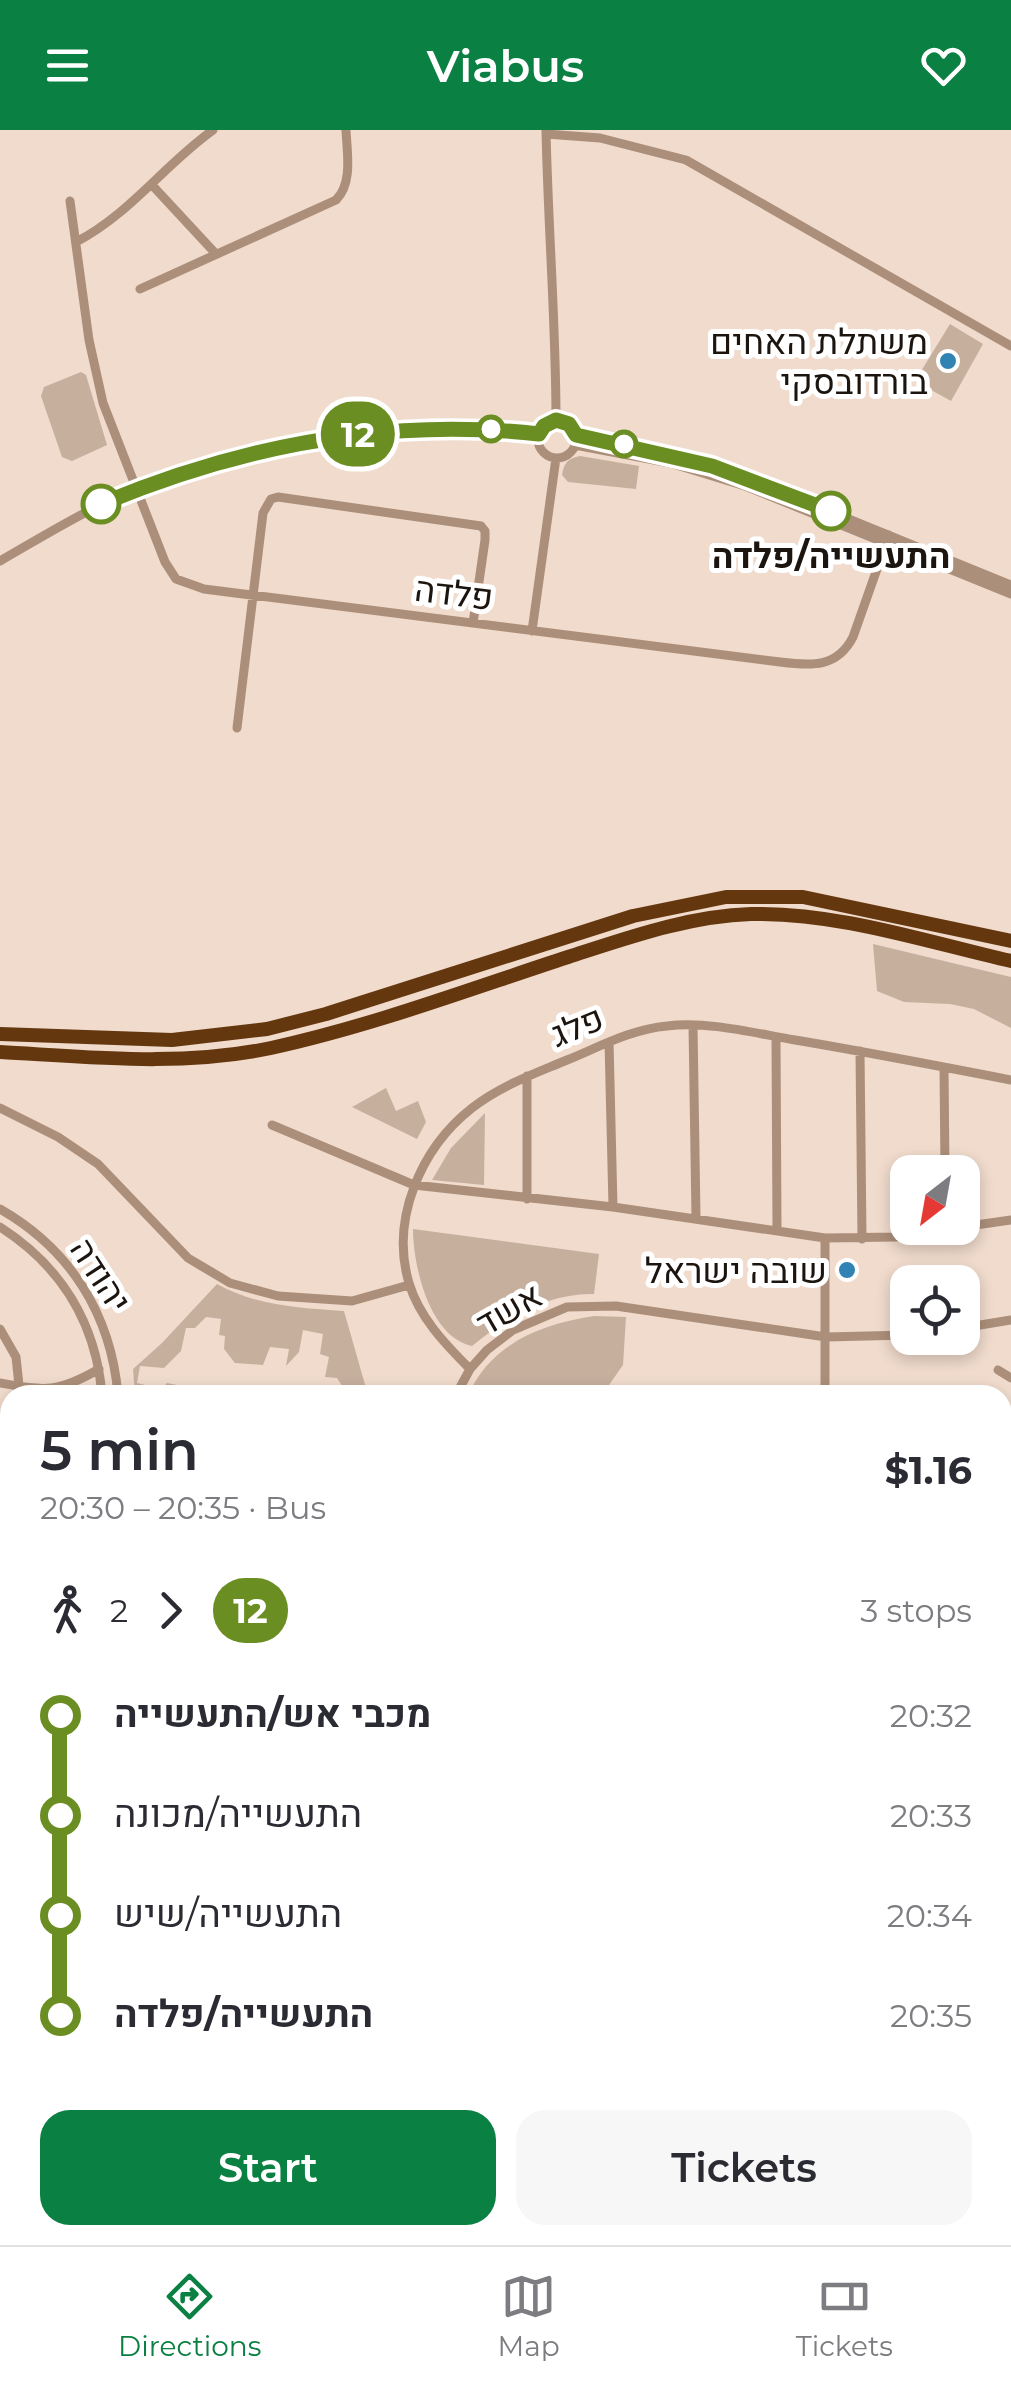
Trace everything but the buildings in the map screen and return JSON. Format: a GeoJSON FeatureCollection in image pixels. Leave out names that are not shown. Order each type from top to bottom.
{"type":"FeatureCollection","features":[{"type":"Feature","properties":{"kind":"highway"},"geometry":{"type":"LineString","coordinates":[[0,1034],[172,1040],[256,1031],[326,1014],[633,916],[726,897],[803,897],[1011,941]]}},
{"type":"Feature","properties":{"kind":"highway"},"geometry":{"type":"LineString","coordinates":[[0,1052],[173,1059],[271,1048],[638,934],[739,915],[822,920],[1011,961]]}},
{"type":"Feature","properties":{"kind":"street"},"geometry":{"type":"LineString","coordinates":[[76,242],[102,228],[213,130]]}},
{"type":"Feature","properties":{"kind":"street"},"geometry":{"type":"LineString","coordinates":[[140,289],[342,195],[347,180],[346,130]]}},
{"type":"Feature","properties":{"kind":"street"},"geometry":{"type":"LineString","coordinates":[[556,420],[546,132],[618,142],[686,160],[1011,346]]}},
{"type":"Feature","properties":{"kind":"street"},"geometry":{"type":"LineString","coordinates":[[152,185],[216,254]]}},
{"type":"Feature","properties":{"kind":"street"},"geometry":{"type":"LineString","coordinates":[[70,201],[95,370],[108,418],[136,490]]}},
{"type":"Feature","properties":{"kind":"street"},"geometry":{"type":"LineString","coordinates":[[556,420],[569,424],[575,440],[568,454],[556,458],[544,452],[539,434],[556,420]]}},
{"type":"Feature","properties":{"kind":"street"},"geometry":{"type":"LineString","coordinates":[[0,561],[101,504],[214,464],[343,436],[446,427],[539,434]]}},
{"type":"Feature","properties":{"kind":"street"},"geometry":{"type":"LineString","coordinates":[[575,440],[710,475],[1011,585]]}},
{"type":"Feature","properties":{"kind":"street"},"geometry":{"type":"LineString","coordinates":[[532,631],[556,458]]}},
{"type":"Feature","properties":{"kind":"street","name":"פלדה"},"geometry":{"type":"LineString","coordinates":[[136,490],[165,562],[176,579],[195,588],[786,663],[824,664],[847,650],[887,539]]}},
{"type":"Feature","properties":{"kind":"street"},"geometry":{"type":"LineString","coordinates":[[237,728],[263,513],[266,504],[278,497],[481,526],[485,540],[474,623]]}},
{"type":"Feature","properties":{"kind":"street"},"geometry":{"type":"LineString","coordinates":[[887,539],[1011,594]]}},
{"type":"Feature","properties":{"kind":"street"},"geometry":{"type":"LineString","coordinates":[[694,1024],[696,1218]]}},
{"type":"Feature","properties":{"kind":"street","name":"פלג"},"geometry":{"type":"LineString","coordinates":[[470,1368],[430,1324],[410,1285],[404,1223],[414,1185],[427,1159],[463,1115],[496,1091],[609,1042],[664,1026],[694,1024],[1011,1080]]}},
{"type":"Feature","properties":{"kind":"street"},"geometry":{"type":"LineString","coordinates":[[776,1037],[777,1230]]}},
{"type":"Feature","properties":{"kind":"street"},"geometry":{"type":"LineString","coordinates":[[609,1042],[613,1207]]}},
{"type":"Feature","properties":{"kind":"street"},"geometry":{"type":"LineString","coordinates":[[860,1051],[862,1239]]}},
{"type":"Feature","properties":{"kind":"street"},"geometry":{"type":"LineString","coordinates":[[944,1067],[945,1155]]}},
{"type":"Feature","properties":{"kind":"street"},"geometry":{"type":"LineString","coordinates":[[527,1199],[528,1076]]}},
{"type":"Feature","properties":{"kind":"street"},"geometry":{"type":"LineString","coordinates":[[0,1108],[58,1137],[98,1164],[188,1258],[230,1283],[278,1296],[352,1301],[410,1285]]}},
{"type":"Feature","properties":{"kind":"street"},"geometry":{"type":"LineString","coordinates":[[272,1126],[414,1185],[613,1207],[826,1238],[890,1236]]}},
{"type":"Feature","properties":{"kind":"street","name":"יהודה"},"geometry":{"type":"LineString","coordinates":[[0,1209],[48,1244],[88,1293],[108,1336],[116,1385]]}},
{"type":"Feature","properties":{"kind":"street"},"geometry":{"type":"LineString","coordinates":[[980,1225],[1011,1220]]}},
{"type":"Feature","properties":{"kind":"street","name":"יהודה"},"geometry":{"type":"LineString","coordinates":[[0,1227],[37,1255],[64,1287],[88,1327],[101,1385]]}},
{"type":"Feature","properties":{"kind":"street"},"geometry":{"type":"LineString","coordinates":[[824,1385],[826,1238]]}},
{"type":"Feature","properties":{"kind":"street","name":"אשד"},"geometry":{"type":"LineString","coordinates":[[461,1385],[470,1368],[513,1330],[548,1314],[592,1305],[826,1337],[890,1335]]}},
{"type":"Feature","properties":{"kind":"street"},"geometry":{"type":"LineString","coordinates":[[980,1325],[1011,1320]]}},
{"type":"Feature","properties":{"kind":"street"},"geometry":{"type":"LineString","coordinates":[[0,1328],[16,1357],[19,1385]]}},
{"type":"Feature","properties":{"kind":"street"},"geometry":{"type":"LineString","coordinates":[[72,1385],[99,1369]]}},
{"type":"Feature","properties":{"kind":"street"},"geometry":{"type":"LineString","coordinates":[[998,1370],[1011,1378]]}},
{"type":"Feature","properties":{"kind":"shaded area"},"geometry":{"type":"Polygon","coordinates":[[[950,324],[983,344],[951,401],[915,381],[950,324]]]}},
{"type":"Feature","properties":{"kind":"shaded area"},"geometry":{"type":"Polygon","coordinates":[[[81,372],[86,375],[107,445],[72,461],[62,457],[41,396],[44,387],[81,372]]]}},
{"type":"Feature","properties":{"kind":"shaded area"},"geometry":{"type":"Polygon","coordinates":[[[580,456],[639,466],[636,489],[568,482],[562,475],[564,467],[580,456]]]}},
{"type":"Feature","properties":{"kind":"shaded area"},"geometry":{"type":"Polygon","coordinates":[[[873,944],[1011,977],[1011,1028],[974,1009],[904,1002],[877,991],[873,944]]]}},
{"type":"Feature","properties":{"kind":"shaded area"},"geometry":{"type":"Polygon","coordinates":[[[386,1088],[396,1111],[418,1101],[426,1122],[417,1139],[352,1107],[386,1088]]]}},
{"type":"Feature","properties":{"kind":"shaded area"},"geometry":{"type":"Polygon","coordinates":[[[485,1113],[484,1185],[432,1180],[451,1148],[485,1113]]]}},
{"type":"Feature","properties":{"kind":"shaded area"},"geometry":{"type":"Polygon","coordinates":[[[413,1229],[599,1254],[594,1294],[544,1302],[472,1346],[457,1340],[434,1315],[420,1279],[413,1229]]]}},
{"type":"Feature","properties":{"kind":"shaded area"},"geometry":{"type":"Polygon","coordinates":[[[217,1284],[263,1301],[344,1311],[365,1385],[342,1385],[337,1378],[325,1377],[329,1357],[320,1354],[323,1334],[303,1330],[299,1352],[286,1366],[289,1349],[270,1347],[263,1365],[235,1363],[224,1349],[225,1336],[219,1335],[221,1319],[206,1317],[195,1328],[186,1328],[181,1351],[164,1368],[140,1366],[137,1383],[145,1385],[134,1385],[133,1369],[217,1284]]]}},
{"type":"Feature","properties":{"kind":"shaded area"},"geometry":{"type":"Polygon","coordinates":[[[594,1316],[626,1317],[623,1365],[609,1385],[474,1385],[504,1349],[555,1324],[594,1316]]]}},
{"type":"Feature","properties":{"kind":"bus line","name":"12"},"geometry":{"type":"LineString","coordinates":[[101,504],[171,476],[312,440],[446,427],[539,434],[556,420],[569,424],[576,435],[672,454],[748,478],[831,511]]}},
{"type":"Feature","properties":{"kind":"place","name":"משתלת האחים בורדובסקי"},"geometry":{"type":"Point","coordinates":[948,361]}},
{"type":"Feature","properties":{"kind":"place","name":"התעשייה/פלדה"},"geometry":{"type":"Point","coordinates":[831,511]}},
{"type":"Feature","properties":{"kind":"place","name":"שובה ישראל"},"geometry":{"type":"Point","coordinates":[847,1270]}}]}
